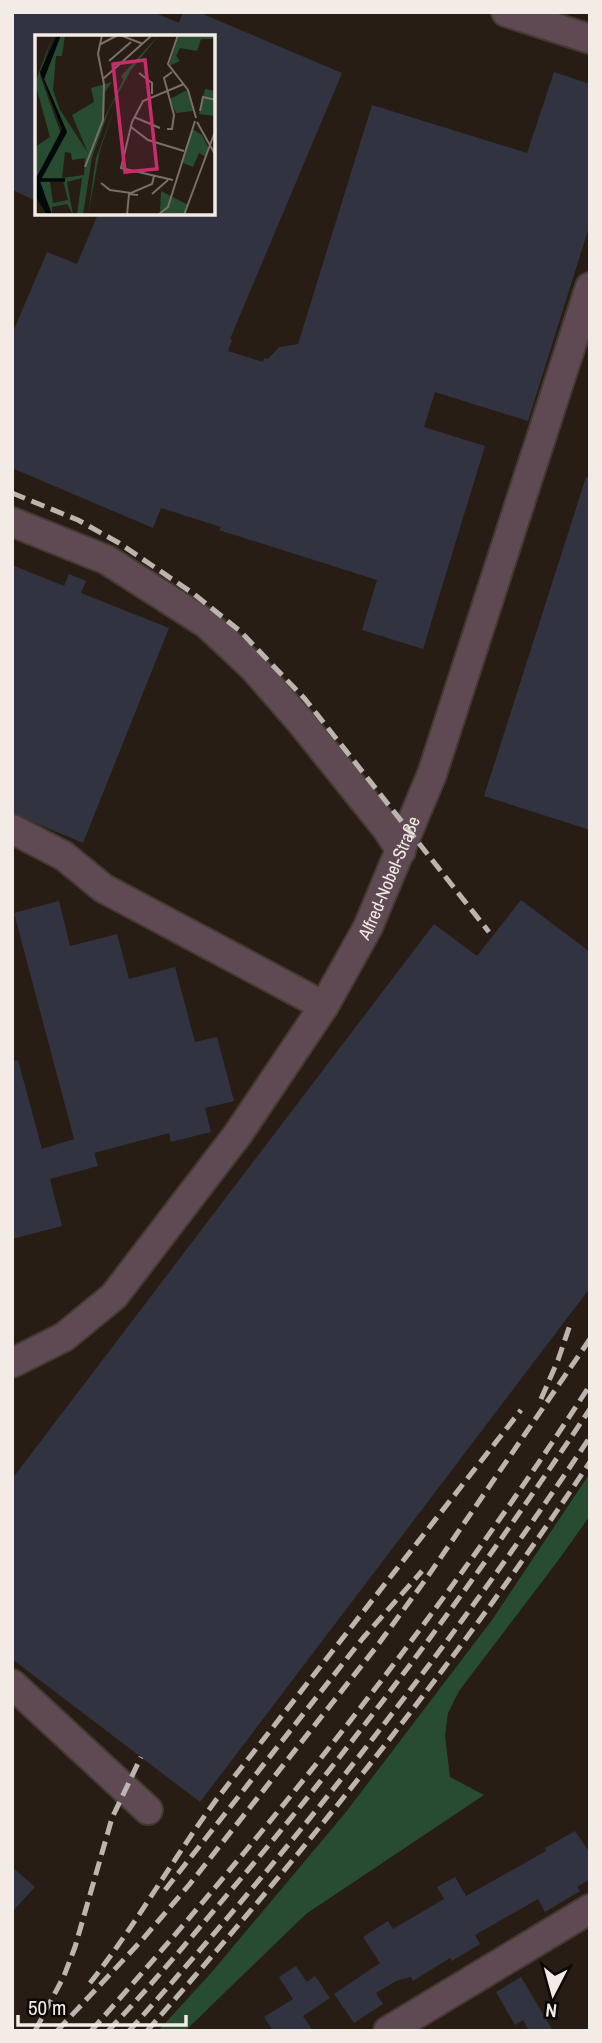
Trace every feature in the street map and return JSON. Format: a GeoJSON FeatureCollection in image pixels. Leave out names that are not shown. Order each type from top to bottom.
{"type":"FeatureCollection","features":[{"type":"Feature","properties":{"kind":"street"},"geometry":{"type":"LineString","coordinates":[[506,12],[590,39]]}},
{"type":"Feature","properties":{"kind":"street","name":"Alfred-Nobel-Straße"},"geometry":{"type":"LineString","coordinates":[[12,1363],[64,1337],[114,1296],[238,1134],[324,1006],[368,927],[432,774],[590,287]]}},
{"type":"Feature","properties":{"kind":"street"},"geometry":{"type":"LineString","coordinates":[[12,522],[107,560],[207,624],[253,667],[302,722],[387,829],[401,851]]}},
{"type":"Feature","properties":{"kind":"street"},"geometry":{"type":"LineString","coordinates":[[12,829],[64,856],[103,888],[324,1006]]}},
{"type":"Feature","properties":{"kind":"street"},"geometry":{"type":"LineString","coordinates":[[12,1684],[148,1810]]}},
{"type":"Feature","properties":{"kind":"street"},"geometry":{"type":"LineString","coordinates":[[388,2031],[590,1909]]}},
{"type":"Feature","properties":{"kind":"green space"},"geometry":{"type":"Polygon","coordinates":[[[590,1473],[589,1517],[459,1691],[448,1713],[445,1736],[450,1777],[484,1795],[306,1914],[185,2031],[158,2031],[211,1973],[346,1812],[492,1620],[590,1473]]]}},
{"type":"Feature","properties":{"kind":"building"},"geometry":{"type":"Polygon","coordinates":[[[12,12],[153,12],[179,23],[183,12],[198,12],[342,73],[230,339],[232,340],[228,351],[263,362],[264,358],[268,359],[279,347],[298,344],[372,105],[527,153],[554,72],[590,84],[590,224],[528,421],[435,392],[424,427],[485,446],[423,649],[362,630],[377,580],[219,530],[221,527],[161,508],[153,528],[12,468],[12,334],[47,252],[77,264],[98,215],[215,215],[215,35],[35,35],[35,200],[12,190],[12,12]]]}},
{"type":"Feature","properties":{"kind":"building"},"geometry":{"type":"Polygon","coordinates":[[[586,477],[590,478],[590,830],[484,796],[586,477]]]}},
{"type":"Feature","properties":{"kind":"building"},"geometry":{"type":"Polygon","coordinates":[[[12,565],[64,586],[69,574],[86,581],[81,593],[169,628],[83,843],[12,813],[12,565]]]}},
{"type":"Feature","properties":{"kind":"building"},"geometry":{"type":"Polygon","coordinates":[[[521,900],[590,952],[590,1288],[200,1802],[12,1659],[12,1479],[434,924],[477,956],[521,900]]]}},
{"type":"Feature","properties":{"kind":"building"},"geometry":{"type":"Polygon","coordinates":[[[59,901],[70,946],[117,934],[129,979],[175,967],[195,1042],[217,1037],[234,1101],[205,1108],[211,1132],[171,1142],[169,1133],[94,1153],[98,1166],[50,1179],[62,1226],[12,1239],[12,1061],[18,1060],[42,1149],[74,1139],[14,913],[59,901]]]}},
{"type":"Feature","properties":{"kind":"building"},"geometry":{"type":"Polygon","coordinates":[[[575,1831],[590,1853],[590,1879],[577,1887],[580,1891],[545,1912],[538,1899],[475,1935],[480,1944],[452,1961],[450,1958],[413,1981],[411,1977],[396,1981],[376,1993],[383,2004],[354,2023],[334,1994],[380,1963],[363,1937],[388,1921],[393,1929],[444,1899],[437,1887],[455,1877],[466,1896],[546,1851],[545,1848],[575,1831]]]}},
{"type":"Feature","properties":{"kind":"building"},"geometry":{"type":"Polygon","coordinates":[[[12,1867],[35,1887],[12,1912],[12,1867]]]}},
{"type":"Feature","properties":{"kind":"building"},"geometry":{"type":"Polygon","coordinates":[[[296,1966],[307,1982],[315,1976],[330,1998],[303,2016],[313,2031],[273,2031],[264,2017],[293,1999],[279,1977],[296,1966]]]}},
{"type":"Feature","properties":{"kind":"building"},"geometry":{"type":"Polygon","coordinates":[[[521,1977],[553,2031],[529,2031],[523,2020],[515,2025],[496,1992],[521,1977]]]}},
{"type":"Feature","properties":{"kind":"railway"},"geometry":{"type":"LineString","coordinates":[[12,493],[78,520],[119,543],[194,594],[240,631],[305,699],[489,932]]}},
{"type":"Feature","properties":{"kind":"railway"},"geometry":{"type":"LineString","coordinates":[[541,1399],[570,1325]]}},
{"type":"Feature","properties":{"kind":"railway"},"geometry":{"type":"LineString","coordinates":[[57,2031],[189,1885],[377,1646],[590,1339]]}},
{"type":"Feature","properties":{"kind":"railway"},"geometry":{"type":"LineString","coordinates":[[91,2031],[225,1876],[353,1717],[475,1554],[590,1385]]}},
{"type":"Feature","properties":{"kind":"railway"},"geometry":{"type":"LineString","coordinates":[[108,2031],[276,1837],[370,1718],[460,1596],[590,1409]]}},
{"type":"Feature","properties":{"kind":"railway"},"geometry":{"type":"LineString","coordinates":[[90,1983],[216,1800],[521,1410]]}},
{"type":"Feature","properties":{"kind":"railway"},"geometry":{"type":"LineString","coordinates":[[129,2031],[252,1889],[370,1742],[483,1592],[590,1437]]}},
{"type":"Feature","properties":{"kind":"railway"},"geometry":{"type":"LineString","coordinates":[[147,2031],[265,1894],[378,1754],[487,1610],[590,1462]]}},
{"type":"Feature","properties":{"kind":"railway"},"geometry":{"type":"LineString","coordinates":[[165,1890],[363,1638],[422,1571]]}},
{"type":"Feature","properties":{"kind":"railway"},"geometry":{"type":"LineString","coordinates":[[35,2031],[64,1976],[112,1818],[141,1757]]}}]}
